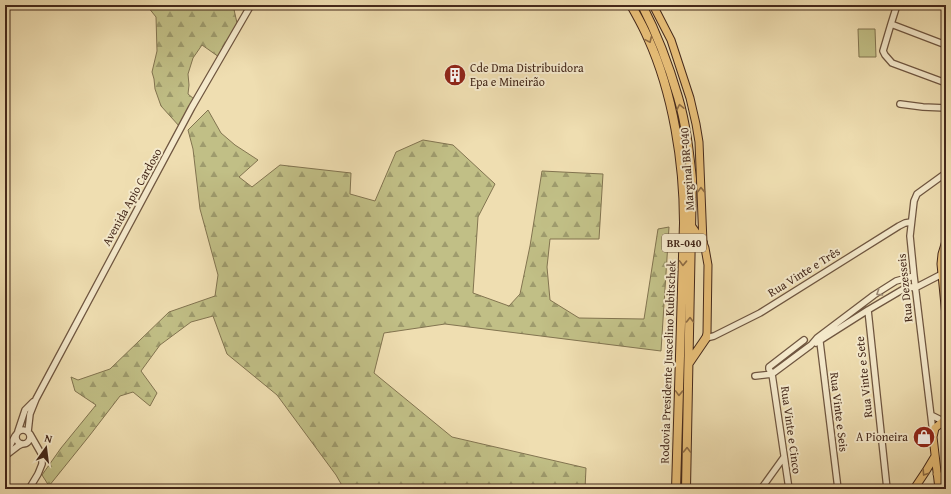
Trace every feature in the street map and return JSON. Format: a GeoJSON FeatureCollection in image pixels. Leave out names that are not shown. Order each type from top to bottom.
{"type":"FeatureCollection","features":[{"type":"Feature","properties":{"kind":"highway","name":"Rodovia Presidente Juscelino Kubitschek"},"geometry":{"type":"LineString","coordinates":[[631,5],[648,37],[665,86],[674,121],[683,181],[684,223],[676,489]]}},
{"type":"Feature","properties":{"kind":"highway","name":"Rodovia Presidente Juscelino Kubitschek"},"geometry":{"type":"LineString","coordinates":[[642,5],[663,51],[678,97],[687,137],[692,179],[686,489]]}},
{"type":"Feature","properties":{"kind":"highway"},"geometry":{"type":"LineString","coordinates":[[691,226],[703,243]]}},
{"type":"Feature","properties":{"kind":"highway"},"geometry":{"type":"LineString","coordinates":[[689,364],[706,338]]}},
{"type":"Feature","properties":{"kind":"main road","name":"Marginal BR-040"},"geometry":{"type":"LineString","coordinates":[[653,5],[671,40],[690,98],[699,142],[703,243],[708,265],[706,338]]}},
{"type":"Feature","properties":{"kind":"main road"},"geometry":{"type":"LineString","coordinates":[[946,241],[942,254],[942,274],[946,316]]}},
{"type":"Feature","properties":{"kind":"main road"},"geometry":{"type":"LineString","coordinates":[[939,489],[932,437],[935,428],[945,420]]}},
{"type":"Feature","properties":{"kind":"main road"},"geometry":{"type":"LineString","coordinates":[[914,489],[935,456]]}},
{"type":"Feature","properties":{"kind":"main road"},"geometry":{"type":"LineString","coordinates":[[937,474],[946,480]]}},
{"type":"Feature","properties":{"kind":"street","name":"Avenida Apio Cardoso"},"geometry":{"type":"LineString","coordinates":[[29,433],[30,414],[36,398],[192,107],[251,5]]}},
{"type":"Feature","properties":{"kind":"street"},"geometry":{"type":"LineString","coordinates":[[897,5],[884,51],[885,55],[892,62],[946,83]]}},
{"type":"Feature","properties":{"kind":"street"},"geometry":{"type":"LineString","coordinates":[[939,5],[946,8]]}},
{"type":"Feature","properties":{"kind":"street"},"geometry":{"type":"LineString","coordinates":[[891,24],[946,44]]}},
{"type":"Feature","properties":{"kind":"street"},"geometry":{"type":"LineString","coordinates":[[900,104],[923,108],[946,108]]}},
{"type":"Feature","properties":{"kind":"street","name":"Rua Dezesseis"},"geometry":{"type":"LineString","coordinates":[[933,433],[910,236],[914,201],[917,194],[946,173]]}},
{"type":"Feature","properties":{"kind":"street","name":"Rua Vinte e Três"},"geometry":{"type":"LineString","coordinates":[[706,338],[714,336],[760,313],[899,226],[911,222]]}},
{"type":"Feature","properties":{"kind":"street"},"geometry":{"type":"LineString","coordinates":[[818,340],[907,287],[915,288],[942,274]]}},
{"type":"Feature","properties":{"kind":"street"},"geometry":{"type":"LineString","coordinates":[[755,376],[772,374],[818,340],[874,295],[896,281],[914,276]]}},
{"type":"Feature","properties":{"kind":"street","name":"Rua Vinte e Sete"},"geometry":{"type":"LineString","coordinates":[[868,310],[887,489]]}},
{"type":"Feature","properties":{"kind":"street"},"geometry":{"type":"LineString","coordinates":[[772,374],[769,369],[770,367],[804,340]]}},
{"type":"Feature","properties":{"kind":"street","name":"Rua Vinte e Seis"},"geometry":{"type":"LineString","coordinates":[[818,340],[838,489]]}},
{"type":"Feature","properties":{"kind":"street","name":"Rua Vinte e Cinco"},"geometry":{"type":"LineString","coordinates":[[772,374],[789,489]]}},
{"type":"Feature","properties":{"kind":"street","name":"Avenida Apio Cardoso"},"geometry":{"type":"LineString","coordinates":[[5,456],[17,434],[25,410],[36,398]]}},
{"type":"Feature","properties":{"kind":"street"},"geometry":{"type":"LineString","coordinates":[[931,415],[945,420]]}},
{"type":"Feature","properties":{"kind":"street"},"geometry":{"type":"LineString","coordinates":[[29,489],[42,464],[42,455],[29,433],[23,429],[17,434],[17,442],[24,444],[35,444]]}},
{"type":"Feature","properties":{"kind":"street"},"geometry":{"type":"LineString","coordinates":[[24,444],[29,440],[29,433]]}},
{"type":"Feature","properties":{"kind":"street","name":"Avenida Apio Cardoso"},"geometry":{"type":"LineString","coordinates":[[5,456],[18,446],[24,444]]}},
{"type":"Feature","properties":{"kind":"street"},"geometry":{"type":"LineString","coordinates":[[761,489],[784,457]]}},
{"type":"Feature","properties":{"kind":"green space"},"geometry":{"type":"Polygon","coordinates":[[[149,5],[233,5],[237,23],[219,57],[202,45],[193,58],[188,74],[188,94],[194,99],[180,127],[161,106],[155,89],[152,72],[157,51],[156,17],[148,7],[149,5]]]}},
{"type":"Feature","properties":{"kind":"green space"},"geometry":{"type":"Polygon","coordinates":[[[858,29],[875,29],[876,57],[859,57],[858,29]]]}},
{"type":"Feature","properties":{"kind":"green space"},"geometry":{"type":"Polygon","coordinates":[[[208,110],[221,133],[235,145],[258,160],[239,177],[252,187],[280,165],[351,173],[350,194],[375,201],[396,152],[423,140],[453,145],[495,184],[478,217],[473,293],[509,306],[520,294],[530,246],[542,171],[603,174],[599,239],[550,239],[547,267],[550,300],[579,318],[644,319],[658,229],[669,227],[661,351],[445,324],[384,333],[374,373],[452,437],[586,468],[585,489],[344,489],[336,475],[277,395],[227,354],[213,316],[191,322],[160,345],[141,371],[157,393],[150,406],[133,392],[120,396],[49,486],[42,475],[61,448],[96,405],[75,391],[71,377],[78,380],[110,369],[169,312],[215,296],[218,275],[200,209],[193,149],[188,130],[208,110]]]}},
{"type":"Feature","properties":{"kind":"place","name":"Cde Dma Distribuidora Epa e Mineirão"},"geometry":{"type":"Point","coordinates":[455,75]}},
{"type":"Feature","properties":{"kind":"place","name":"A Pioneira"},"geometry":{"type":"Point","coordinates":[924,437]}}]}
